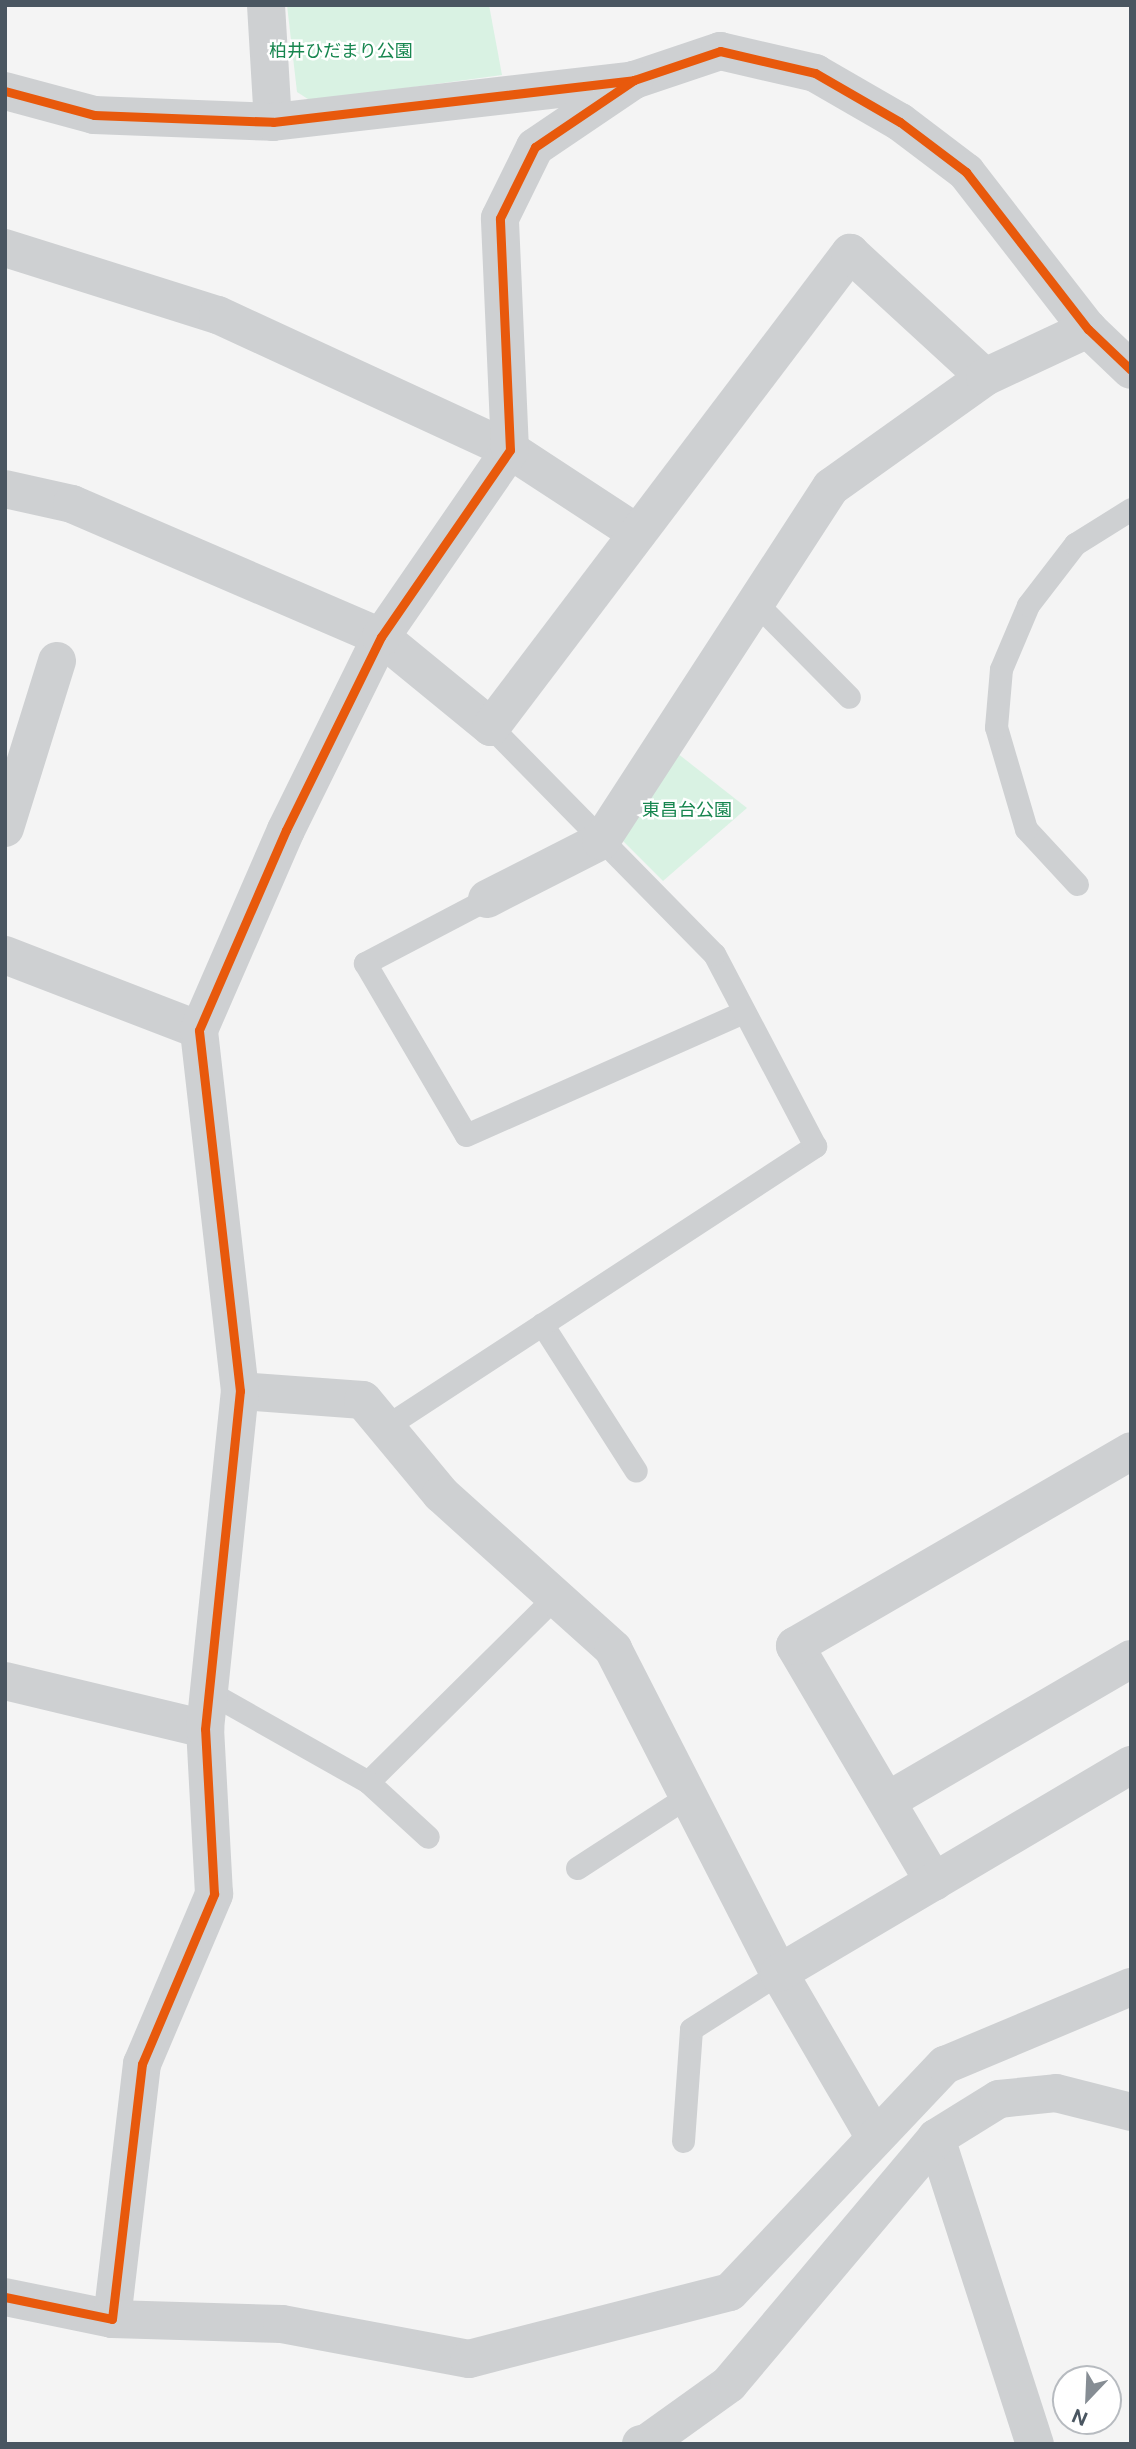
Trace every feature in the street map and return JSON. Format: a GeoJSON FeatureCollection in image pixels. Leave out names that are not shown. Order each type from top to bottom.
{"type":"FeatureCollection","features":[{"type":"Feature","properties":{"kind":"street"},"geometry":{"type":"LineString","coordinates":[[266,5],[273,122]]}},
{"type":"Feature","properties":{"kind":"street"},"geometry":{"type":"LineString","coordinates":[[5,91],[94,115],[273,122],[635,80],[720,51],[815,73],[900,122],[966,172],[1088,329],[1131,370]]}},
{"type":"Feature","properties":{"kind":"street"},"geometry":{"type":"LineString","coordinates":[[112,2319],[142,2064],[214,1894],[207,1711],[240,1391],[199,1030],[286,831],[380,637],[510,450],[500,218],[535,147],[635,80]]}},
{"type":"Feature","properties":{"kind":"street"},"geometry":{"type":"LineString","coordinates":[[5,248],[218,315],[510,450],[637,533]]}},
{"type":"Feature","properties":{"kind":"street"},"geometry":{"type":"LineString","coordinates":[[5,489],[72,504],[380,637],[491,727],[850,253],[985,377]]}},
{"type":"Feature","properties":{"kind":"street"},"geometry":{"type":"LineString","coordinates":[[487,899],[601,841],[831,487],[985,377],[1088,329]]}},
{"type":"Feature","properties":{"kind":"street"},"geometry":{"type":"LineString","coordinates":[[5,828],[57,661]]}},
{"type":"Feature","properties":{"kind":"street"},"geometry":{"type":"LineString","coordinates":[[5,954],[199,1030]]}},
{"type":"Feature","properties":{"kind":"street"},"geometry":{"type":"LineString","coordinates":[[240,1391],[363,1400],[441,1494],[614,1650],[779,1973],[874,2136]]}},
{"type":"Feature","properties":{"kind":"street"},"geometry":{"type":"LineString","coordinates":[[934,1882],[795,1646],[1131,1451]]}},
{"type":"Feature","properties":{"kind":"street"},"geometry":{"type":"LineString","coordinates":[[887,1801],[1131,1659]]}},
{"type":"Feature","properties":{"kind":"street"},"geometry":{"type":"LineString","coordinates":[[5,1681],[207,1711]]}},
{"type":"Feature","properties":{"kind":"street"},"geometry":{"type":"LineString","coordinates":[[779,1973],[1131,1765]]}},
{"type":"Feature","properties":{"kind":"street"},"geometry":{"type":"LineString","coordinates":[[5,2297],[112,2319],[282,2324],[470,2359],[730,2292],[874,2136],[945,2065],[1131,1988]]}},
{"type":"Feature","properties":{"kind":"street"},"geometry":{"type":"LineString","coordinates":[[641,2444],[647,2443],[729,2384],[936,2138],[999,2099],[1056,2093],[1131,2112]]}},
{"type":"Feature","properties":{"kind":"street"},"geometry":{"type":"LineString","coordinates":[[936,2138],[1035,2444]]}},
{"type":"Feature","properties":{"kind":"lane"},"geometry":{"type":"LineString","coordinates":[[1077,884],[1026,829],[996,727],[1001,669],[1028,605],[1075,544],[1131,509]]}},
{"type":"Feature","properties":{"kind":"lane"},"geometry":{"type":"LineString","coordinates":[[756,603],[849,697]]}},
{"type":"Feature","properties":{"kind":"lane"},"geometry":{"type":"LineString","coordinates":[[385,1427],[815,1146],[714,954],[491,727]]}},
{"type":"Feature","properties":{"kind":"lane"},"geometry":{"type":"LineString","coordinates":[[487,899],[365,963],[466,1135],[744,1012]]}},
{"type":"Feature","properties":{"kind":"lane"},"geometry":{"type":"LineString","coordinates":[[542,1324],[636,1471]]}},
{"type":"Feature","properties":{"kind":"lane"},"geometry":{"type":"LineString","coordinates":[[368,1782],[555,1597]]}},
{"type":"Feature","properties":{"kind":"lane"},"geometry":{"type":"LineString","coordinates":[[207,1711],[368,1782],[428,1838]]}},
{"type":"Feature","properties":{"kind":"lane"},"geometry":{"type":"LineString","coordinates":[[577,1868],[688,1796]]}},
{"type":"Feature","properties":{"kind":"lane"},"geometry":{"type":"LineString","coordinates":[[683,2141],[691,2029],[779,1973]]}},
{"type":"Feature","properties":{"kind":"green space","name":"柏井ひだまり公園"},"geometry":{"type":"Polygon","coordinates":[[[287,5],[489,5],[502,75],[311,101],[297,92],[287,5]]]}},
{"type":"Feature","properties":{"kind":"green space","name":"東昌台公園"},"geometry":{"type":"Polygon","coordinates":[[[677,753],[747,808],[663,881],[621,839],[677,753]]]}},
{"type":"Feature","properties":{"kind":"cycle path"},"geometry":{"type":"LineString","coordinates":[[5,91],[94,115],[273,122],[634,80],[720,51],[815,73],[900,122],[966,172],[1088,329],[1131,370]]}},
{"type":"Feature","properties":{"kind":"cycle path"},"geometry":{"type":"LineString","coordinates":[[5,2297],[112,2319],[142,2064],[214,1894],[205,1729],[240,1391],[199,1030],[286,830],[381,637],[510,450],[500,218],[535,147],[634,80]]}}]}
